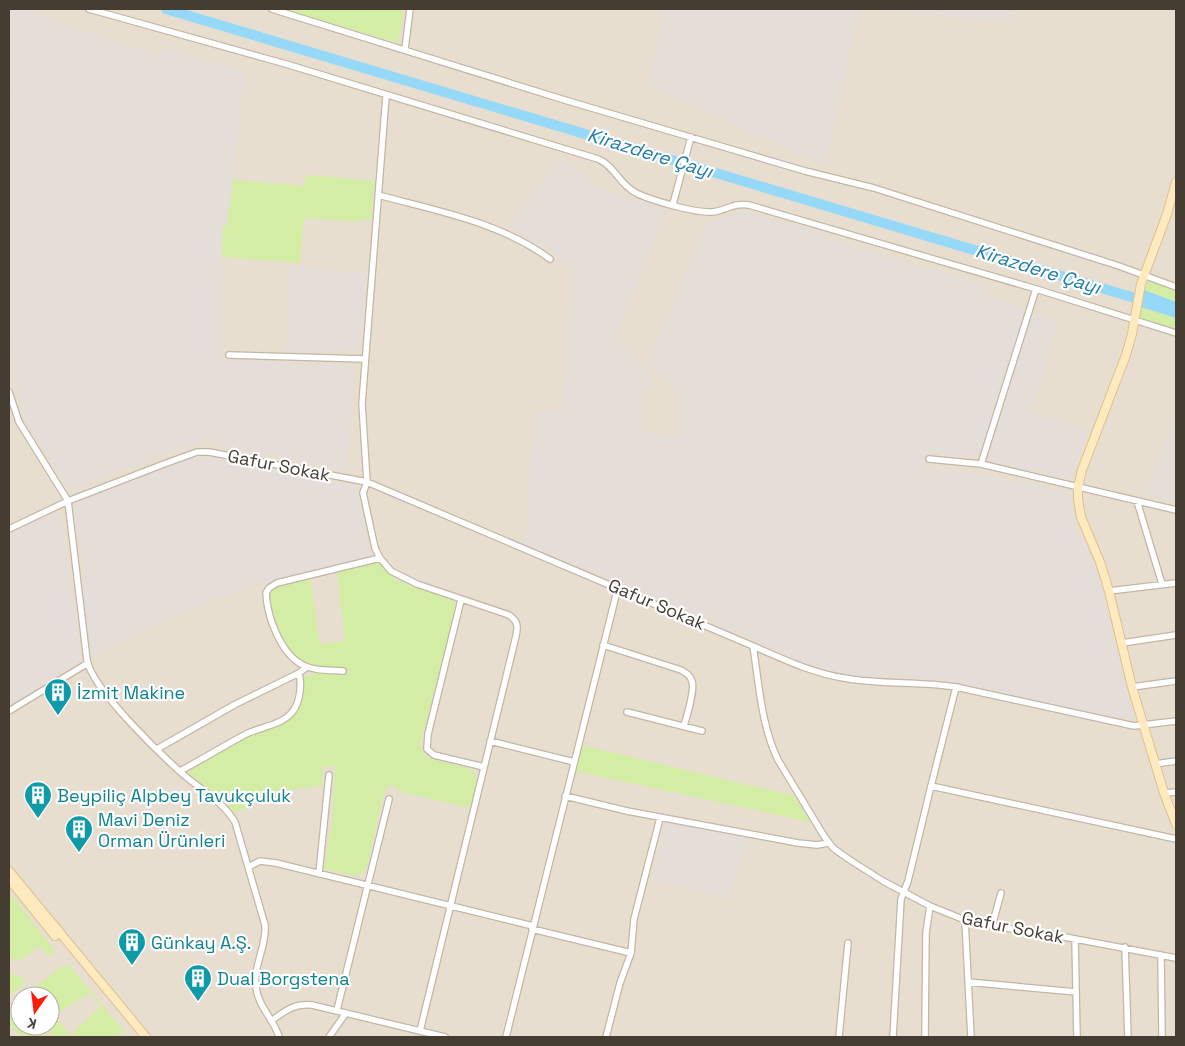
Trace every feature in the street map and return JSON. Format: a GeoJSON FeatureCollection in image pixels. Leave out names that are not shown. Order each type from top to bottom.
{"type":"FeatureCollection","features":[{"type":"Feature","properties":{"kind":"street"},"geometry":{"type":"LineString","coordinates":[[89,9],[277,62],[598,159],[610,166],[630,190],[648,198],[673,201],[707,212],[720,211],[737,204],[749,205],[1036,289],[1176,333]]}},
{"type":"Feature","properties":{"kind":"street"},"geometry":{"type":"LineString","coordinates":[[272,9],[690,140],[874,188],[1176,287]]}},
{"type":"Feature","properties":{"kind":"street"},"geometry":{"type":"LineString","coordinates":[[405,50],[410,9]]}},
{"type":"Feature","properties":{"kind":"street"},"geometry":{"type":"LineString","coordinates":[[386,96],[362,404],[367,482],[362,493],[375,548],[387,568],[395,575],[461,600],[509,614],[518,625],[420,1031]]}},
{"type":"Feature","properties":{"kind":"street"},"geometry":{"type":"LineString","coordinates":[[673,201],[690,140]]}},
{"type":"Feature","properties":{"kind":"street"},"geometry":{"type":"LineString","coordinates":[[1176,182],[1167,214],[1144,275],[1126,355],[1085,462],[1078,487],[1081,517],[1100,562],[1109,591],[1132,687],[1164,793],[1176,824]]}},
{"type":"Feature","properties":{"kind":"street"},"geometry":{"type":"LineString","coordinates":[[378,195],[500,230],[535,248],[550,259]]}},
{"type":"Feature","properties":{"kind":"street"},"geometry":{"type":"LineString","coordinates":[[981,464],[1036,289]]}},
{"type":"Feature","properties":{"kind":"street"},"geometry":{"type":"LineString","coordinates":[[229,355],[365,359]]}},
{"type":"Feature","properties":{"kind":"street"},"geometry":{"type":"LineString","coordinates":[[9,392],[19,422],[68,501],[88,663],[93,676],[104,692],[157,750],[180,772],[214,797],[229,812],[234,822],[260,906],[265,930],[256,968],[256,989],[260,1003],[279,1037]]}},
{"type":"Feature","properties":{"kind":"street","name":"Gafur Sokak"},"geometry":{"type":"LineString","coordinates":[[9,529],[68,501],[201,451],[367,482],[618,587],[753,646],[766,727],[772,748],[828,843],[850,860],[930,906],[965,920],[1176,958]]}},
{"type":"Feature","properties":{"kind":"street"},"geometry":{"type":"LineString","coordinates":[[929,459],[981,464],[1176,510]]}},
{"type":"Feature","properties":{"kind":"street"},"geometry":{"type":"LineString","coordinates":[[1137,501],[1162,584]]}},
{"type":"Feature","properties":{"kind":"street"},"geometry":{"type":"LineString","coordinates":[[343,671],[307,667],[293,658],[280,641],[267,603],[267,591],[277,583],[380,558]]}},
{"type":"Feature","properties":{"kind":"street"},"geometry":{"type":"LineString","coordinates":[[1109,591],[1176,582]]}},
{"type":"Feature","properties":{"kind":"street"},"geometry":{"type":"LineString","coordinates":[[506,1037],[618,587]]}},
{"type":"Feature","properties":{"kind":"street"},"geometry":{"type":"LineString","coordinates":[[461,600],[428,734],[427,749],[434,754],[484,768]]}},
{"type":"Feature","properties":{"kind":"street"},"geometry":{"type":"LineString","coordinates":[[1122,643],[1176,635]]}},
{"type":"Feature","properties":{"kind":"street"},"geometry":{"type":"LineString","coordinates":[[603,645],[681,670],[689,675],[693,682],[684,726]]}},
{"type":"Feature","properties":{"kind":"street"},"geometry":{"type":"LineString","coordinates":[[753,646],[804,668],[845,678],[956,687],[1134,726],[1176,721]]}},
{"type":"Feature","properties":{"kind":"street"},"geometry":{"type":"LineString","coordinates":[[9,710],[88,663]]}},
{"type":"Feature","properties":{"kind":"street"},"geometry":{"type":"LineString","coordinates":[[157,750],[234,705],[299,673],[307,667]]}},
{"type":"Feature","properties":{"kind":"street"},"geometry":{"type":"LineString","coordinates":[[180,772],[250,733],[290,714],[298,701],[299,673]]}},
{"type":"Feature","properties":{"kind":"street"},"geometry":{"type":"LineString","coordinates":[[1132,687],[1176,681]]}},
{"type":"Feature","properties":{"kind":"street"},"geometry":{"type":"LineString","coordinates":[[893,1037],[900,908],[903,891],[908,881],[956,687]]}},
{"type":"Feature","properties":{"kind":"street"},"geometry":{"type":"LineString","coordinates":[[627,712],[702,731]]}},
{"type":"Feature","properties":{"kind":"street"},"geometry":{"type":"LineString","coordinates":[[490,741],[574,762]]}},
{"type":"Feature","properties":{"kind":"street"},"geometry":{"type":"LineString","coordinates":[[1155,764],[1176,761]]}},
{"type":"Feature","properties":{"kind":"street"},"geometry":{"type":"LineString","coordinates":[[319,873],[329,775]]}},
{"type":"Feature","properties":{"kind":"street"},"geometry":{"type":"LineString","coordinates":[[931,786],[1176,839]]}},
{"type":"Feature","properties":{"kind":"street"},"geometry":{"type":"LineString","coordinates":[[1164,793],[1176,792]]}},
{"type":"Feature","properties":{"kind":"street"},"geometry":{"type":"LineString","coordinates":[[566,796],[610,808],[660,818],[809,844],[828,843]]}},
{"type":"Feature","properties":{"kind":"street"},"geometry":{"type":"LineString","coordinates":[[337,1010],[389,799]]}},
{"type":"Feature","properties":{"kind":"street"},"geometry":{"type":"LineString","coordinates":[[606,1037],[620,983],[631,954],[634,918],[660,818]]}},
{"type":"Feature","properties":{"kind":"street"},"geometry":{"type":"LineString","coordinates":[[248,867],[255,862],[266,861],[319,873],[450,905],[631,954]]}},
{"type":"Feature","properties":{"kind":"street"},"geometry":{"type":"LineString","coordinates":[[9,871],[146,1037]]}},
{"type":"Feature","properties":{"kind":"street"},"geometry":{"type":"LineString","coordinates":[[9,879],[139,1037]]}},
{"type":"Feature","properties":{"kind":"street"},"geometry":{"type":"LineString","coordinates":[[992,926],[1001,893]]}},
{"type":"Feature","properties":{"kind":"street"},"geometry":{"type":"LineString","coordinates":[[925,1037],[926,933],[930,906]]}},
{"type":"Feature","properties":{"kind":"street"},"geometry":{"type":"LineString","coordinates":[[965,920],[971,1037]]}},
{"type":"Feature","properties":{"kind":"street"},"geometry":{"type":"LineString","coordinates":[[1075,939],[1077,1037]]}},
{"type":"Feature","properties":{"kind":"street"},"geometry":{"type":"LineString","coordinates":[[839,1037],[848,943]]}},
{"type":"Feature","properties":{"kind":"street"},"geometry":{"type":"LineString","coordinates":[[1125,948],[1128,1037]]}},
{"type":"Feature","properties":{"kind":"street"},"geometry":{"type":"LineString","coordinates":[[1161,955],[1162,1037]]}},
{"type":"Feature","properties":{"kind":"street"},"geometry":{"type":"LineString","coordinates":[[968,982],[1076,992]]}},
{"type":"Feature","properties":{"kind":"street"},"geometry":{"type":"LineString","coordinates":[[271,1021],[288,1009],[298,1005],[312,1005],[445,1037]]}},
{"type":"Feature","properties":{"kind":"street"},"geometry":{"type":"LineString","coordinates":[[329,1037],[346,1013]]}},
{"type":"Feature","properties":{"kind":"shaded area"},"geometry":{"type":"Polygon","coordinates":[[[9,9],[1176,9],[1176,1037],[9,1037],[9,9]]]}},
{"type":"Feature","properties":{"kind":"shaded area"},"geometry":{"type":"Polygon","coordinates":[[[9,9],[28,9],[41,16],[160,56],[163,47],[245,72],[227,225],[223,226],[221,359],[355,366],[346,471],[212,443],[212,437],[68,490],[24,417],[10,339],[9,121],[11,95],[9,88],[9,9]]]}},
{"type":"Feature","properties":{"kind":"shaded area"},"geometry":{"type":"Polygon","coordinates":[[[664,9],[859,9],[825,165],[648,86],[664,9]]]}},
{"type":"Feature","properties":{"kind":"shaded area"},"geometry":{"type":"Polygon","coordinates":[[[870,9],[1016,9],[1014,23],[870,9]]]}},
{"type":"Feature","properties":{"kind":"shaded area"},"geometry":{"type":"Polygon","coordinates":[[[559,158],[607,191],[666,209],[616,336],[652,377],[652,389],[642,389],[642,432],[678,435],[679,397],[665,379],[647,363],[707,221],[715,223],[717,219],[737,211],[809,229],[856,247],[987,286],[985,293],[1026,309],[1011,358],[1009,357],[980,454],[976,458],[925,452],[924,469],[981,475],[1028,483],[1069,493],[1079,530],[1097,564],[1137,720],[1133,721],[941,680],[847,675],[812,667],[748,637],[723,629],[717,626],[714,621],[695,612],[693,615],[525,543],[535,411],[562,412],[571,269],[548,246],[535,244],[509,225],[559,158]]]}},
{"type":"Feature","properties":{"kind":"shaded area"},"geometry":{"type":"Polygon","coordinates":[[[290,267],[366,273],[360,347],[356,351],[286,352],[290,267]]]}},
{"type":"Feature","properties":{"kind":"shaded area"},"geometry":{"type":"Polygon","coordinates":[[[1038,314],[1058,321],[1044,366],[1046,366],[1042,380],[1030,412],[1090,429],[1073,476],[1068,479],[987,461],[1031,317],[1038,314]]]}},
{"type":"Feature","properties":{"kind":"shaded area"},"geometry":{"type":"Polygon","coordinates":[[[1176,413],[1176,502],[1144,495],[1176,413]]]}},
{"type":"Feature","properties":{"kind":"shaded area"},"geometry":{"type":"Polygon","coordinates":[[[191,456],[208,457],[355,486],[372,559],[251,585],[155,625],[91,657],[82,577],[86,568],[78,544],[73,503],[77,499],[191,456]]]}},
{"type":"Feature","properties":{"kind":"shaded area"},"geometry":{"type":"Polygon","coordinates":[[[56,511],[60,512],[81,661],[9,707],[9,534],[56,511]]]}},
{"type":"Feature","properties":{"kind":"shaded area"},"geometry":{"type":"Polygon","coordinates":[[[667,822],[749,837],[727,899],[652,880],[667,822]]]}},
{"type":"Feature","properties":{"kind":"green space"},"geometry":{"type":"Polygon","coordinates":[[[282,9],[404,9],[398,43],[282,9]]]}},
{"type":"Feature","properties":{"kind":"green space"},"geometry":{"type":"Polygon","coordinates":[[[306,175],[375,181],[371,220],[360,219],[360,222],[304,218],[300,263],[222,257],[223,226],[227,225],[233,180],[304,186],[306,175]]]}},
{"type":"Feature","properties":{"kind":"green space"},"geometry":{"type":"Polygon","coordinates":[[[1148,282],[1176,290],[1176,302],[1145,290],[1145,283],[1148,282]]]}},
{"type":"Feature","properties":{"kind":"green space"},"geometry":{"type":"Polygon","coordinates":[[[1141,307],[1176,318],[1176,328],[1139,318],[1141,307]]]}},
{"type":"Feature","properties":{"kind":"green space"},"geometry":{"type":"Polygon","coordinates":[[[379,562],[396,580],[451,599],[454,603],[453,619],[420,745],[425,755],[430,758],[470,769],[474,772],[477,782],[470,808],[398,791],[397,786],[388,786],[385,790],[367,866],[362,873],[355,876],[324,869],[332,821],[335,766],[323,767],[322,786],[277,791],[236,813],[218,795],[189,774],[190,771],[242,738],[288,721],[297,712],[304,676],[313,676],[314,671],[346,675],[348,669],[305,663],[293,655],[284,643],[272,618],[268,600],[272,588],[310,577],[320,644],[345,641],[337,572],[379,562]]]}},
{"type":"Feature","properties":{"kind":"green space"},"geometry":{"type":"Polygon","coordinates":[[[582,745],[794,796],[810,822],[575,771],[582,745]]]}},
{"type":"Feature","properties":{"kind":"green space"},"geometry":{"type":"Polygon","coordinates":[[[9,892],[55,951],[53,955],[46,954],[41,948],[37,948],[22,959],[15,961],[9,954],[9,892]]]}},
{"type":"Feature","properties":{"kind":"green space"},"geometry":{"type":"Polygon","coordinates":[[[69,965],[129,1037],[126,1037],[122,1032],[114,1037],[77,1037],[73,1032],[101,1006],[89,993],[60,1012],[60,986],[36,986],[61,967],[69,965]]]}},
{"type":"Feature","properties":{"kind":"green space"},"geometry":{"type":"Polygon","coordinates":[[[9,966],[11,974],[20,976],[25,982],[20,986],[10,986],[9,996],[9,966]]]}},
{"type":"Feature","properties":{"kind":"green space"},"geometry":{"type":"Polygon","coordinates":[[[10,1007],[10,1025],[9,1024],[10,1007]]]}},
{"type":"Feature","properties":{"kind":"green space"},"geometry":{"type":"Polygon","coordinates":[[[60,1022],[72,1037],[50,1037],[60,1036],[60,1022]]]}},
{"type":"Feature","properties":{"kind":"green space"},"geometry":{"type":"Polygon","coordinates":[[[19,1036],[47,1037],[20,1037],[19,1036]]]}},
{"type":"Feature","properties":{"kind":"water"},"geometry":{"type":"Polygon","coordinates":[[[1144,290],[1176,302],[1176,318],[1141,307],[1144,290]]]}},
{"type":"Feature","properties":{"kind":"waterway","name":"Kirazdere Çayı"},"geometry":{"type":"LineString","coordinates":[[166,9],[1135,298]]}},
{"type":"Feature","properties":{"kind":"place","name":"İzmit Makine"},"geometry":{"type":"Point","coordinates":[58,716]}},
{"type":"Feature","properties":{"kind":"place","name":"Beypiliç Alpbey Tavukçuluk"},"geometry":{"type":"Point","coordinates":[38,819]}},
{"type":"Feature","properties":{"kind":"place","name":"Mavi Deniz Orman Ürünleri"},"geometry":{"type":"Point","coordinates":[79,853]}},
{"type":"Feature","properties":{"kind":"place","name":"Günkay A.Ş."},"geometry":{"type":"Point","coordinates":[132,966]}},
{"type":"Feature","properties":{"kind":"place","name":"Dual Borgstena"},"geometry":{"type":"Point","coordinates":[198,1002]}}]}
